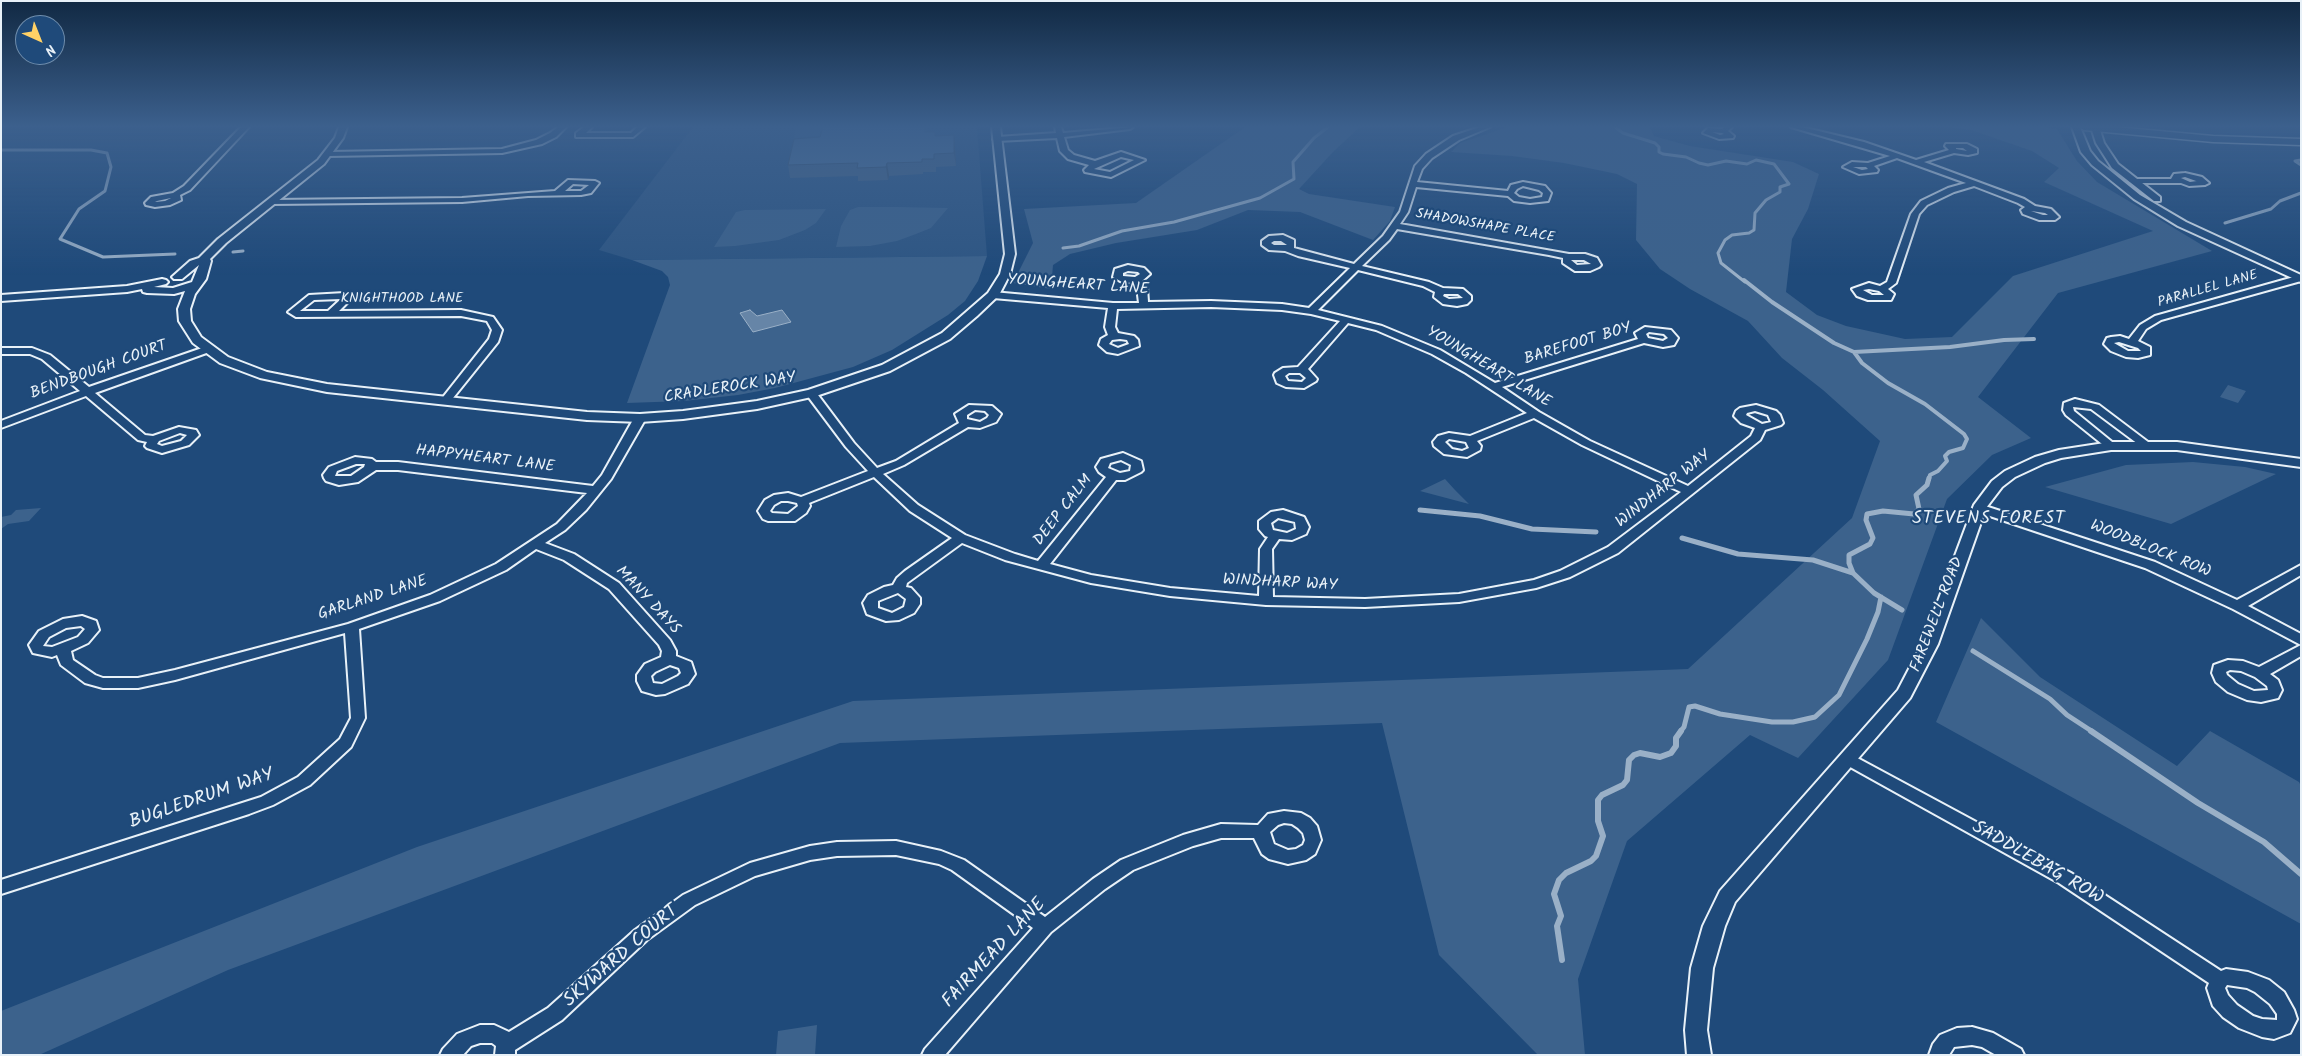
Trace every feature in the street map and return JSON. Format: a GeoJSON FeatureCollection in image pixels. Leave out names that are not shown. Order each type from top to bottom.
{"type":"FeatureCollection","features":[{"type":"Feature","properties":{"kind":"street"},"geometry":{"type":"LineString","coordinates":[[175,196],[188,188],[199,176]]}},
{"type":"Feature","properties":{"kind":"street"},"geometry":{"type":"LineString","coordinates":[[163,288],[194,263],[203,260],[222,241],[304,176]]}},
{"type":"Feature","properties":{"kind":"street","name":"CRADLEROCK WAY"},"geometry":{"type":"LineString","coordinates":[[163,288],[184,310],[185,320],[190,330],[208,349],[242,368],[283,380],[327,388],[558,414],[640,418],[712,412],[810,393],[886,368],[920,351],[959,326],[993,295],[1005,274],[1010,254],[1001,176]]}},
{"type":"Feature","properties":{"kind":"street"},"geometry":{"type":"LineString","coordinates":[[1311,310],[1386,238],[1404,212],[1416,176]]}},
{"type":"Feature","properties":{"kind":"street"},"geometry":{"type":"LineString","coordinates":[[1953,176],[2021,201],[2032,208]]}},
{"type":"Feature","properties":{"kind":"street"},"geometry":{"type":"LineString","coordinates":[[2110,176],[2137,198],[2190,228],[2300,277]]}},
{"type":"Feature","properties":{"kind":"street"},"geometry":{"type":"LineString","coordinates":[[2127,176],[2174,210],[2300,277]]}},
{"type":"Feature","properties":{"kind":"street"},"geometry":{"type":"LineString","coordinates":[[2132,181],[2180,181]]}},
{"type":"Feature","properties":{"kind":"street"},"geometry":{"type":"LineString","coordinates":[[1414,184],[1510,194]]}},
{"type":"Feature","properties":{"kind":"street"},"geometry":{"type":"LineString","coordinates":[[1882,289],[1891,282],[1915,214],[1924,203],[1951,190],[1973,184]]}},
{"type":"Feature","properties":{"kind":"street"},"geometry":{"type":"LineString","coordinates":[[271,202],[442,201],[558,193]]}},
{"type":"Feature","properties":{"kind":"street","name":"SHADOWSHAPE PLACE"},"geometry":{"type":"LineString","coordinates":[[1395,226],[1550,252],[1569,257]]}},
{"type":"Feature","properties":{"kind":"street"},"geometry":{"type":"LineString","coordinates":[[1286,248],[1356,268],[1426,284],[1442,291]]}},
{"type":"Feature","properties":{"kind":"street"},"geometry":{"type":"LineString","coordinates":[[184,310],[189,294],[198,281],[206,262],[203,260]]}},
{"type":"Feature","properties":{"kind":"street"},"geometry":{"type":"LineString","coordinates":[[178,277],[191,275],[198,281]]}},
{"type":"Feature","properties":{"kind":"street","name":"PARALLEL LANE"},"geometry":{"type":"LineString","coordinates":[[2132,342],[2143,327],[2158,318],[2300,277]]}},
{"type":"Feature","properties":{"kind":"street"},"geometry":{"type":"LineString","coordinates":[[1137,280],[1142,287],[1144,306]]}},
{"type":"Feature","properties":{"kind":"street"},"geometry":{"type":"LineString","coordinates":[[1,298],[126,289],[163,288],[182,290],[198,281]]}},
{"type":"Feature","properties":{"kind":"street","name":"YOUNGHEART LANE"},"geometry":{"type":"LineString","coordinates":[[993,295],[1114,306],[1227,304],[1311,310],[1379,328],[1418,343],[1453,361],[1535,414],[1601,450],[1688,491]]}},
{"type":"Feature","properties":{"kind":"street","name":"KNIGHTHOOD LANE"},"geometry":{"type":"LineString","coordinates":[[331,314],[348,297],[312,297],[293,312],[296,314],[331,314],[461,313],[490,319],[498,330],[494,340],[445,400]]}},
{"type":"Feature","properties":{"kind":"street"},"geometry":{"type":"LineString","coordinates":[[1114,306],[1110,327],[1114,336]]}},
{"type":"Feature","properties":{"kind":"street"},"geometry":{"type":"LineString","coordinates":[[1300,370],[1347,320]]}},
{"type":"Feature","properties":{"kind":"street","name":"BAREFOOT BOY"},"geometry":{"type":"LineString","coordinates":[[1492,387],[1644,340]]}},
{"type":"Feature","properties":{"kind":"street","name":"BENDBOUGH COURT"},"geometry":{"type":"LineString","coordinates":[[1,425],[86,392],[208,349]]}},
{"type":"Feature","properties":{"kind":"street"},"geometry":{"type":"LineString","coordinates":[[1,351],[22,350],[40,354],[142,438],[154,439]]}},
{"type":"Feature","properties":{"kind":"street","name":"WINDHARP WAY"},"geometry":{"type":"LineString","coordinates":[[810,393],[850,445],[876,473],[914,508],[961,538],[989,550],[1041,566],[1130,586],[1187,594],[1266,601],[1365,603],[1415,601],[1459,598],[1536,584],[1590,563],[1613,550],[1756,438],[1761,427]]}},
{"type":"Feature","properties":{"kind":"street"},"geometry":{"type":"LineString","coordinates":[[2111,446],[2070,413],[2068,405],[2075,402],[2095,407],[2146,445]]}},
{"type":"Feature","properties":{"kind":"street"},"geometry":{"type":"LineString","coordinates":[[1470,440],[1535,414]]}},
{"type":"Feature","properties":{"kind":"street","name":"GARLAND LANE"},"geometry":{"type":"LineString","coordinates":[[63,649],[66,662],[90,679],[103,683],[138,683],[175,675],[352,627],[463,586],[501,568],[537,545],[582,508],[607,476],[640,418]]}},
{"type":"Feature","properties":{"kind":"street"},"geometry":{"type":"LineString","coordinates":[[802,501],[876,473],[911,457],[966,423]]}},
{"type":"Feature","properties":{"kind":"street","name":"FAREWELL ROAD"},"geometry":{"type":"LineString","coordinates":[[1699,1055],[1696,1030],[1702,968],[1714,926],[1728,897],[1753,865],[1904,694],[1918,670],[1979,508],[1997,484],[2025,466],[2059,454],[2111,446],[2146,445],[2220,451],[2301,463]]}},
{"type":"Feature","properties":{"kind":"street","name":"HAPPYHEART LANE"},"geometry":{"type":"LineString","coordinates":[[372,466],[398,466],[595,490]]}},
{"type":"Feature","properties":{"kind":"street","name":"DEEP CALM"},"geometry":{"type":"LineString","coordinates":[[1041,566],[1113,476]]}},
{"type":"Feature","properties":{"kind":"street","name":"WOODBLOCK ROW"},"geometry":{"type":"LineString","coordinates":[[1979,508],[2136,560],[2187,581],[2301,640]]}},
{"type":"Feature","properties":{"kind":"street"},"geometry":{"type":"LineString","coordinates":[[1266,601],[1266,549],[1275,536]]}},
{"type":"Feature","properties":{"kind":"street"},"geometry":{"type":"LineString","coordinates":[[898,589],[902,581],[910,574],[961,538]]}},
{"type":"Feature","properties":{"kind":"street","name":"MANY DAYS"},"geometry":{"type":"LineString","coordinates":[[537,545],[569,557],[614,586],[666,643],[669,651],[668,660]]}},
{"type":"Feature","properties":{"kind":"street"},"geometry":{"type":"LineString","coordinates":[[2238,606],[2301,568]]}},
{"type":"Feature","properties":{"kind":"street","name":"BUGLEDRUM WAY"},"geometry":{"type":"LineString","coordinates":[[1,887],[243,810],[287,792],[304,781],[346,742],[358,718],[352,627]]}},
{"type":"Feature","properties":{"kind":"street"},"geometry":{"type":"LineString","coordinates":[[2260,674],[2301,650]]}},
{"type":"Feature","properties":{"kind":"street","name":"SADDLEBAG ROW"},"geometry":{"type":"LineString","coordinates":[[1848,759],[2065,878],[2110,906],[2219,980]]}},
{"type":"Feature","properties":{"kind":"street","name":"FAIRMEAD LANE"},"geometry":{"type":"LineString","coordinates":[[932,1055],[1045,927],[1099,884],[1127,865],[1156,852],[1221,831],[1245,830],[1262,832]]}},
{"type":"Feature","properties":{"kind":"street","name":"SKYWARD COURT"},"geometry":{"type":"LineString","coordinates":[[450,1055],[464,1040],[480,1034],[494,1034],[502,1038],[506,1050],[555,1014],[641,935],[689,900],[750,870],[810,853],[837,849],[896,848],[942,858],[976,876],[1045,927]]}},
{"type":"Feature","properties":{"kind":"street"},"geometry":{"type":"LineString","coordinates":[[1939,1055],[1940,1050],[1947,1041],[1957,1037],[1972,1036],[1994,1043],[2014,1055]]}},
{"type":"Feature","properties":{"kind":"shaded area"},"geometry":{"type":"Polygon","coordinates":[[[655,176],[981,176],[987,256],[632,260],[599,250],[655,176]]]}},
{"type":"Feature","properties":{"kind":"shaded area"},"geometry":{"type":"Polygon","coordinates":[[[1174,176],[1311,176],[1299,189],[1309,194],[1395,207],[1390,221],[1373,240],[1300,212],[1248,210],[1197,230],[1116,243],[1070,254],[1053,265],[1051,289],[1013,283],[1033,243],[1024,209],[1136,203],[1174,176]]]}},
{"type":"Feature","properties":{"kind":"shaded area"},"geometry":{"type":"Polygon","coordinates":[[[1622,176],[1818,176],[1808,209],[1792,239],[1786,292],[1817,315],[1846,326],[1905,339],[1952,337],[2013,276],[2153,231],[2044,182],[2050,176],[2092,176],[2097,182],[2212,251],[2058,293],[1978,397],[2031,438],[1992,455],[1947,499],[1888,660],[1798,758],[1750,735],[1627,841],[1578,979],[1585,1055],[1538,1055],[1439,955],[1382,723],[840,743],[228,970],[39,1055],[1,1055],[1,1011],[417,847],[853,701],[1688,669],[1852,518],[1880,441],[1823,390],[1782,358],[1748,321],[1690,289],[1660,269],[1636,240],[1637,184],[1622,176]]]}},
{"type":"Feature","properties":{"kind":"shaded area"},"geometry":{"type":"Polygon","coordinates":[[[858,207],[948,208],[931,228],[897,241],[870,246],[836,247],[841,226],[850,210],[858,207]]]}},
{"type":"Feature","properties":{"kind":"shaded area"},"geometry":{"type":"Polygon","coordinates":[[[826,209],[816,223],[805,230],[779,240],[714,247],[736,212],[745,210],[826,209]]]}},
{"type":"Feature","properties":{"kind":"shaded area"},"geometry":{"type":"Polygon","coordinates":[[[987,256],[978,281],[965,301],[948,315],[892,350],[853,367],[775,388],[738,395],[684,401],[627,403],[670,285],[668,277],[662,271],[632,260],[987,256]]]}},
{"type":"Feature","properties":{"kind":"shaded area"},"geometry":{"type":"Polygon","coordinates":[[[750,310],[757,316],[782,310],[791,322],[753,332],[740,313],[750,310]]]}},
{"type":"Feature","properties":{"kind":"shaded area"},"geometry":{"type":"Polygon","coordinates":[[[2228,385],[2246,391],[2238,403],[2220,397],[2228,385]]]}},
{"type":"Feature","properties":{"kind":"shaded area"},"geometry":{"type":"Polygon","coordinates":[[[2193,462],[2245,467],[2276,474],[2171,524],[2045,487],[2126,465],[2193,462]]]}},
{"type":"Feature","properties":{"kind":"shaded area"},"geometry":{"type":"Polygon","coordinates":[[[1445,479],[1455,490],[1469,504],[1420,491],[1445,479]]]}},
{"type":"Feature","properties":{"kind":"shaded area"},"geometry":{"type":"Polygon","coordinates":[[[41,508],[29,521],[8,524],[1,529],[1,517],[11,515],[16,510],[41,508]]]}},
{"type":"Feature","properties":{"kind":"shaded area"},"geometry":{"type":"Polygon","coordinates":[[[1981,618],[2040,677],[2177,766],[2210,731],[2299,782],[2301,786],[2301,924],[1936,722],[1981,618]]]}},
{"type":"Feature","properties":{"kind":"shaded area"},"geometry":{"type":"Polygon","coordinates":[[[817,1025],[815,1055],[776,1055],[778,1031],[817,1025]]]}},
{"type":"Feature","properties":{"kind":"waterway"},"geometry":{"type":"LineString","coordinates":[[109,176],[105,191],[79,209],[60,239],[103,257],[175,254]]}},
{"type":"Feature","properties":{"kind":"waterway"},"geometry":{"type":"LineString","coordinates":[[1063,248],[1079,246],[1122,231],[1174,222],[1260,198],[1294,179],[1294,176]]}},
{"type":"Feature","properties":{"kind":"waterway"},"geometry":{"type":"LineString","coordinates":[[1745,282],[1721,263],[1718,253],[1725,240],[1732,235],[1749,233],[1754,230],[1755,213],[1766,200],[1780,192],[1780,187],[1789,184],[1783,176]]}},
{"type":"Feature","properties":{"kind":"waterway"},"geometry":{"type":"LineString","coordinates":[[2225,223],[2271,209],[2280,201],[2301,193]]}},
{"type":"Feature","properties":{"kind":"waterway"},"geometry":{"type":"LineString","coordinates":[[233,252],[243,251]]}},
{"type":"Feature","properties":{"kind":"waterway"},"geometry":{"type":"LineString","coordinates":[[1744,280],[1772,302],[1834,343],[1854,352]]}},
{"type":"Feature","properties":{"kind":"waterway"},"geometry":{"type":"LineString","coordinates":[[1854,352],[1950,347],[2004,340],[2034,339]]}},
{"type":"Feature","properties":{"kind":"waterway"},"geometry":{"type":"LineString","coordinates":[[1854,352],[1862,363],[1888,383],[1925,404],[1964,434],[1967,439],[1963,448],[1949,452],[1945,456],[1947,461],[1938,471],[1930,475],[1929,479]]}},
{"type":"Feature","properties":{"kind":"waterway"},"geometry":{"type":"LineString","coordinates":[[1853,573],[1849,563],[1849,555],[1870,544],[1873,538],[1866,520],[1867,514],[1883,511],[1914,514],[1919,509],[1916,495],[1927,485],[1929,478]]}},
{"type":"Feature","properties":{"kind":"waterway"},"geometry":{"type":"LineString","coordinates":[[1420,510],[1480,516],[1532,529],[1596,532]]}},
{"type":"Feature","properties":{"kind":"waterway"},"geometry":{"type":"LineString","coordinates":[[1682,538],[1738,554],[1813,560],[1853,573]]}},
{"type":"Feature","properties":{"kind":"waterway"},"geometry":{"type":"LineString","coordinates":[[1853,573],[1881,597]]}},
{"type":"Feature","properties":{"kind":"waterway"},"geometry":{"type":"LineString","coordinates":[[1680,732],[1684,727],[1689,707],[1695,706],[1720,714],[1772,722],[1793,722],[1815,717],[1839,695],[1867,639],[1878,612],[1881,597]]}},
{"type":"Feature","properties":{"kind":"waterway"},"geometry":{"type":"LineString","coordinates":[[1881,597],[1902,610]]}},
{"type":"Feature","properties":{"kind":"waterway"},"geometry":{"type":"LineString","coordinates":[[1973,651],[2050,699],[2067,715],[2093,732]]}},
{"type":"Feature","properties":{"kind":"waterway"},"geometry":{"type":"LineString","coordinates":[[1562,960],[1557,926],[1561,916],[1554,894],[1559,880],[1566,873],[1591,861],[1596,856],[1603,836],[1598,821],[1598,800],[1602,795],[1623,785],[1627,780],[1629,760],[1634,755],[1640,753],[1660,757],[1671,753],[1676,746],[1676,738],[1681,731]]}},
{"type":"Feature","properties":{"kind":"waterway"},"geometry":{"type":"LineString","coordinates":[[2091,731],[2198,803],[2264,842],[2301,874]]}},
{"type":"Feature","properties":{"kind":"district","name":"STEVENS FOREST"},"geometry":{"type":"Point","coordinates":[1989,520]}}]}
